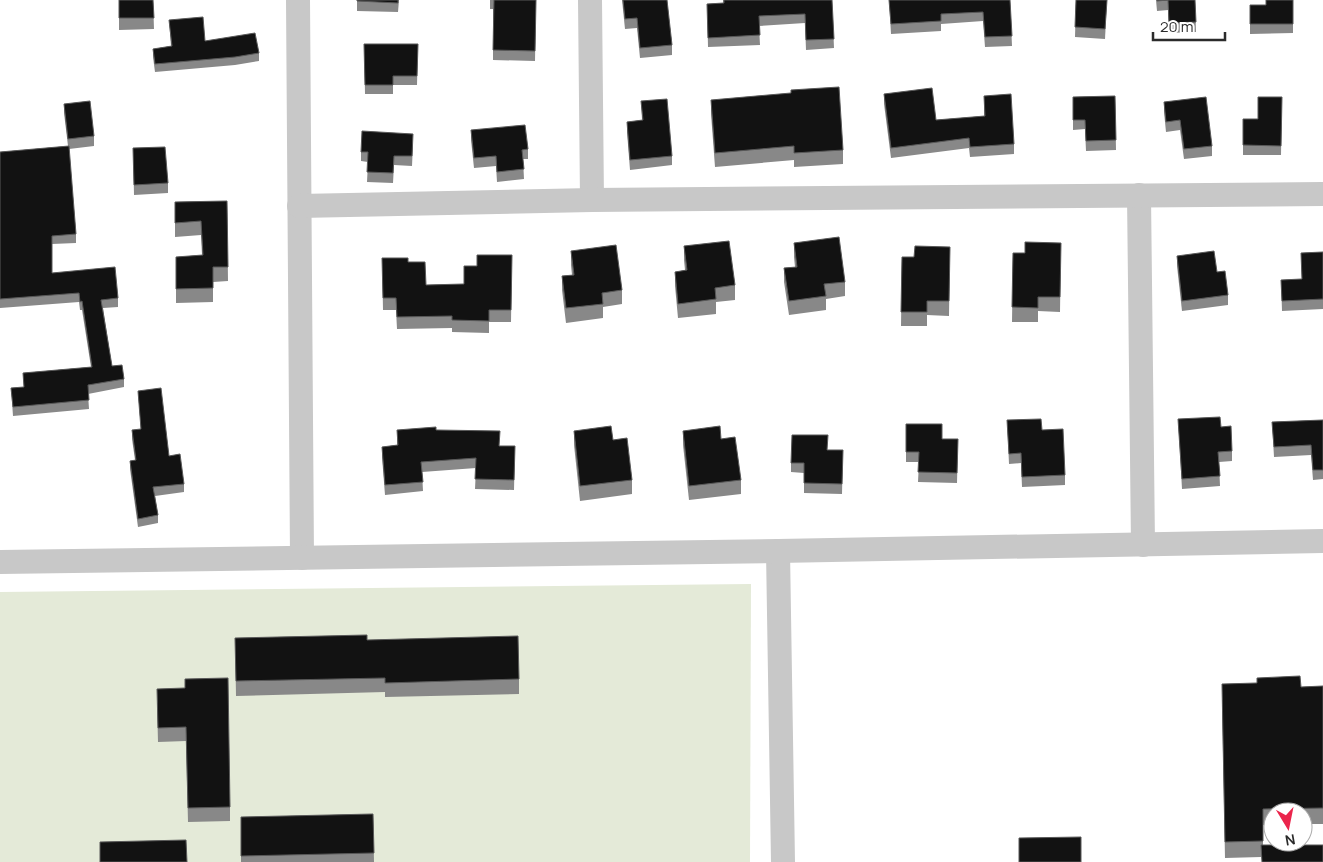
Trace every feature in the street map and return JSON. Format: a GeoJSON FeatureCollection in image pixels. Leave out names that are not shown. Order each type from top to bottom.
{"type":"FeatureCollection","features":[{"type":"Feature","properties":{"kind":"street"},"geometry":{"type":"LineString","coordinates":[[298,0],[302,558]]}},
{"type":"Feature","properties":{"kind":"street"},"geometry":{"type":"LineString","coordinates":[[590,0],[592,200]]}},
{"type":"Feature","properties":{"kind":"street"},"geometry":{"type":"LineString","coordinates":[[299,206],[592,200],[1323,194]]}},
{"type":"Feature","properties":{"kind":"street"},"geometry":{"type":"LineString","coordinates":[[1139,195],[1142,545]]}},
{"type":"Feature","properties":{"kind":"street"},"geometry":{"type":"LineString","coordinates":[[0,562],[1323,541]]}},
{"type":"Feature","properties":{"kind":"street"},"geometry":{"type":"LineString","coordinates":[[778,551],[783,862]]}},
{"type":"Feature","properties":{"kind":"green space"},"geometry":{"type":"Polygon","coordinates":[[[751,584],[750,862],[0,862],[0,592],[751,584]]]}},
{"type":"Feature","properties":{"kind":"building"},"geometry":{"type":"Polygon","coordinates":[[[119,0],[153,0],[154,18],[119,18],[119,0]]]}},
{"type":"Feature","properties":{"kind":"building"},"geometry":{"type":"Polygon","coordinates":[[[398,0],[398,3],[357,1],[398,0]]]}},
{"type":"Feature","properties":{"kind":"building"},"geometry":{"type":"Polygon","coordinates":[[[494,0],[536,0],[535,51],[493,50],[494,0]]]}},
{"type":"Feature","properties":{"kind":"building"},"geometry":{"type":"Polygon","coordinates":[[[623,0],[667,0],[672,45],[640,48],[637,18],[625,19],[623,0]]]}},
{"type":"Feature","properties":{"kind":"building"},"geometry":{"type":"Polygon","coordinates":[[[724,0],[832,0],[834,39],[806,40],[805,14],[759,16],[760,35],[708,38],[707,4],[724,3],[724,0]]]}},
{"type":"Feature","properties":{"kind":"building"},"geometry":{"type":"Polygon","coordinates":[[[889,0],[1010,0],[1012,36],[985,37],[983,12],[941,14],[941,21],[891,24],[889,0]]]}},
{"type":"Feature","properties":{"kind":"building"},"geometry":{"type":"Polygon","coordinates":[[[1076,0],[1107,0],[1105,29],[1075,27],[1076,0]]]}},
{"type":"Feature","properties":{"kind":"building"},"geometry":{"type":"Polygon","coordinates":[[[1168,0],[1195,0],[1196,22],[1169,23],[1168,0]]]}},
{"type":"Feature","properties":{"kind":"building"},"geometry":{"type":"Polygon","coordinates":[[[1266,0],[1293,0],[1293,24],[1250,24],[1250,5],[1266,5],[1266,0]]]}},
{"type":"Feature","properties":{"kind":"building"},"geometry":{"type":"Polygon","coordinates":[[[203,17],[205,41],[255,33],[259,53],[155,64],[153,49],[172,46],[169,20],[203,17]]]}},
{"type":"Feature","properties":{"kind":"building"},"geometry":{"type":"Polygon","coordinates":[[[364,44],[418,44],[417,76],[393,76],[393,85],[365,85],[364,44]]]}},
{"type":"Feature","properties":{"kind":"building"},"geometry":{"type":"Polygon","coordinates":[[[839,87],[843,150],[794,153],[794,146],[715,153],[711,100],[791,93],[791,90],[839,87]]]}},
{"type":"Feature","properties":{"kind":"building"},"geometry":{"type":"Polygon","coordinates":[[[932,88],[936,120],[985,116],[984,96],[1011,94],[1014,144],[970,147],[969,138],[891,148],[884,94],[932,88]]]}},
{"type":"Feature","properties":{"kind":"building"},"geometry":{"type":"Polygon","coordinates":[[[1115,96],[1116,140],[1086,141],[1085,120],[1073,120],[1073,97],[1115,96]]]}},
{"type":"Feature","properties":{"kind":"building"},"geometry":{"type":"Polygon","coordinates":[[[1206,97],[1212,146],[1184,149],[1180,120],[1166,122],[1164,102],[1206,97]]]}},
{"type":"Feature","properties":{"kind":"building"},"geometry":{"type":"Polygon","coordinates":[[[1258,97],[1282,97],[1281,146],[1243,145],[1243,119],[1258,119],[1258,97]]]}},
{"type":"Feature","properties":{"kind":"building"},"geometry":{"type":"Polygon","coordinates":[[[667,99],[672,156],[630,160],[627,122],[643,120],[641,101],[667,99]]]}},
{"type":"Feature","properties":{"kind":"building"},"geometry":{"type":"Polygon","coordinates":[[[90,101],[94,136],[68,139],[64,104],[90,101]]]}},
{"type":"Feature","properties":{"kind":"building"},"geometry":{"type":"Polygon","coordinates":[[[525,125],[528,149],[522,150],[524,169],[497,172],[496,156],[474,158],[471,130],[525,125]]]}},
{"type":"Feature","properties":{"kind":"building"},"geometry":{"type":"Polygon","coordinates":[[[362,131],[413,134],[412,156],[394,156],[393,173],[367,172],[368,152],[361,152],[362,131]]]}},
{"type":"Feature","properties":{"kind":"building"},"geometry":{"type":"Polygon","coordinates":[[[69,146],[76,234],[52,236],[52,273],[115,267],[118,298],[101,300],[112,366],[122,365],[124,379],[88,385],[89,400],[13,407],[11,388],[24,387],[23,373],[92,367],[82,301],[80,302],[79,293],[0,299],[0,152],[69,146]]]}},
{"type":"Feature","properties":{"kind":"building"},"geometry":{"type":"Polygon","coordinates":[[[165,147],[168,183],[134,185],[133,148],[165,147]]]}},
{"type":"Feature","properties":{"kind":"building"},"geometry":{"type":"Polygon","coordinates":[[[227,201],[228,267],[213,267],[213,288],[176,289],[176,257],[203,255],[201,221],[175,223],[175,202],[227,201]]]}},
{"type":"Feature","properties":{"kind":"building"},"geometry":{"type":"Polygon","coordinates":[[[839,237],[845,282],[824,284],[826,296],[789,301],[784,268],[797,267],[794,243],[839,237]]]}},
{"type":"Feature","properties":{"kind":"building"},"geometry":{"type":"Polygon","coordinates":[[[729,241],[735,285],[715,288],[716,299],[678,304],[675,272],[687,270],[684,246],[729,241]]]}},
{"type":"Feature","properties":{"kind":"building"},"geometry":{"type":"Polygon","coordinates":[[[1025,242],[1061,243],[1060,297],[1038,297],[1038,308],[1012,307],[1013,253],[1025,253],[1025,242]]]}},
{"type":"Feature","properties":{"kind":"building"},"geometry":{"type":"Polygon","coordinates":[[[616,245],[622,290],[602,293],[603,304],[566,308],[562,276],[574,275],[571,251],[616,245]]]}},
{"type":"Feature","properties":{"kind":"building"},"geometry":{"type":"Polygon","coordinates":[[[915,246],[950,247],[949,301],[927,301],[927,312],[901,312],[902,257],[914,257],[915,246]]]}},
{"type":"Feature","properties":{"kind":"building"},"geometry":{"type":"Polygon","coordinates":[[[1214,251],[1217,272],[1225,271],[1228,295],[1182,301],[1177,256],[1214,251]]]}},
{"type":"Feature","properties":{"kind":"building"},"geometry":{"type":"Polygon","coordinates":[[[1323,252],[1323,299],[1282,301],[1281,280],[1302,279],[1301,253],[1323,252]]]}},
{"type":"Feature","properties":{"kind":"building"},"geometry":{"type":"Polygon","coordinates":[[[477,255],[512,255],[511,310],[489,310],[489,321],[452,320],[452,316],[397,317],[396,298],[383,298],[382,258],[408,258],[408,262],[425,262],[426,285],[464,284],[464,266],[477,266],[477,255]]]}},
{"type":"Feature","properties":{"kind":"building"},"geometry":{"type":"Polygon","coordinates":[[[161,388],[169,456],[180,454],[184,484],[153,487],[158,515],[138,519],[130,461],[136,460],[132,430],[141,429],[138,391],[161,388]]]}},
{"type":"Feature","properties":{"kind":"building"},"geometry":{"type":"Polygon","coordinates":[[[1220,417],[1221,427],[1231,426],[1232,451],[1218,452],[1220,476],[1182,479],[1178,419],[1220,417]]]}},
{"type":"Feature","properties":{"kind":"building"},"geometry":{"type":"Polygon","coordinates":[[[1041,419],[1042,430],[1063,429],[1065,475],[1022,477],[1021,453],[1009,454],[1007,420],[1041,419]]]}},
{"type":"Feature","properties":{"kind":"building"},"geometry":{"type":"Polygon","coordinates":[[[1323,420],[1323,470],[1313,470],[1311,445],[1274,447],[1272,422],[1323,420]]]}},
{"type":"Feature","properties":{"kind":"building"},"geometry":{"type":"Polygon","coordinates":[[[906,424],[942,424],[942,439],[958,439],[957,473],[918,472],[919,452],[906,452],[906,424]]]}},
{"type":"Feature","properties":{"kind":"building"},"geometry":{"type":"Polygon","coordinates":[[[611,426],[613,440],[627,438],[632,480],[580,486],[574,431],[611,426]]]}},
{"type":"Feature","properties":{"kind":"building"},"geometry":{"type":"Polygon","coordinates":[[[720,426],[721,439],[735,437],[741,480],[689,486],[683,431],[720,426]]]}},
{"type":"Feature","properties":{"kind":"building"},"geometry":{"type":"Polygon","coordinates":[[[436,427],[436,430],[500,431],[499,446],[515,446],[514,480],[475,479],[476,458],[421,462],[423,482],[385,485],[382,447],[398,445],[397,430],[436,427]]]}},
{"type":"Feature","properties":{"kind":"building"},"geometry":{"type":"Polygon","coordinates":[[[792,435],[828,435],[827,450],[843,450],[842,484],[804,483],[804,463],[791,463],[792,435]]]}},
{"type":"Feature","properties":{"kind":"building"},"geometry":{"type":"Polygon","coordinates":[[[367,635],[367,640],[518,636],[519,679],[385,683],[385,678],[236,681],[235,638],[367,635]]]}},
{"type":"Feature","properties":{"kind":"building"},"geometry":{"type":"Polygon","coordinates":[[[1300,676],[1301,687],[1323,686],[1323,808],[1313,808],[1313,802],[1263,802],[1263,841],[1225,842],[1222,684],[1257,683],[1257,678],[1300,676]]]}},
{"type":"Feature","properties":{"kind":"building"},"geometry":{"type":"Polygon","coordinates":[[[228,678],[230,807],[188,808],[186,727],[158,728],[157,689],[185,688],[185,679],[228,678]]]}},
{"type":"Feature","properties":{"kind":"building"},"geometry":{"type":"Polygon","coordinates":[[[373,814],[374,853],[241,856],[241,817],[373,814]]]}},
{"type":"Feature","properties":{"kind":"building"},"geometry":{"type":"Polygon","coordinates":[[[1081,837],[1081,862],[1019,862],[1019,838],[1081,837]]]}},
{"type":"Feature","properties":{"kind":"building"},"geometry":{"type":"Polygon","coordinates":[[[186,840],[187,862],[100,862],[100,842],[186,840]]]}},
{"type":"Feature","properties":{"kind":"building"},"geometry":{"type":"Polygon","coordinates":[[[1261,845],[1263,845],[1263,852],[1313,852],[1313,845],[1323,845],[1323,862],[1262,862],[1261,845]]]}}]}
